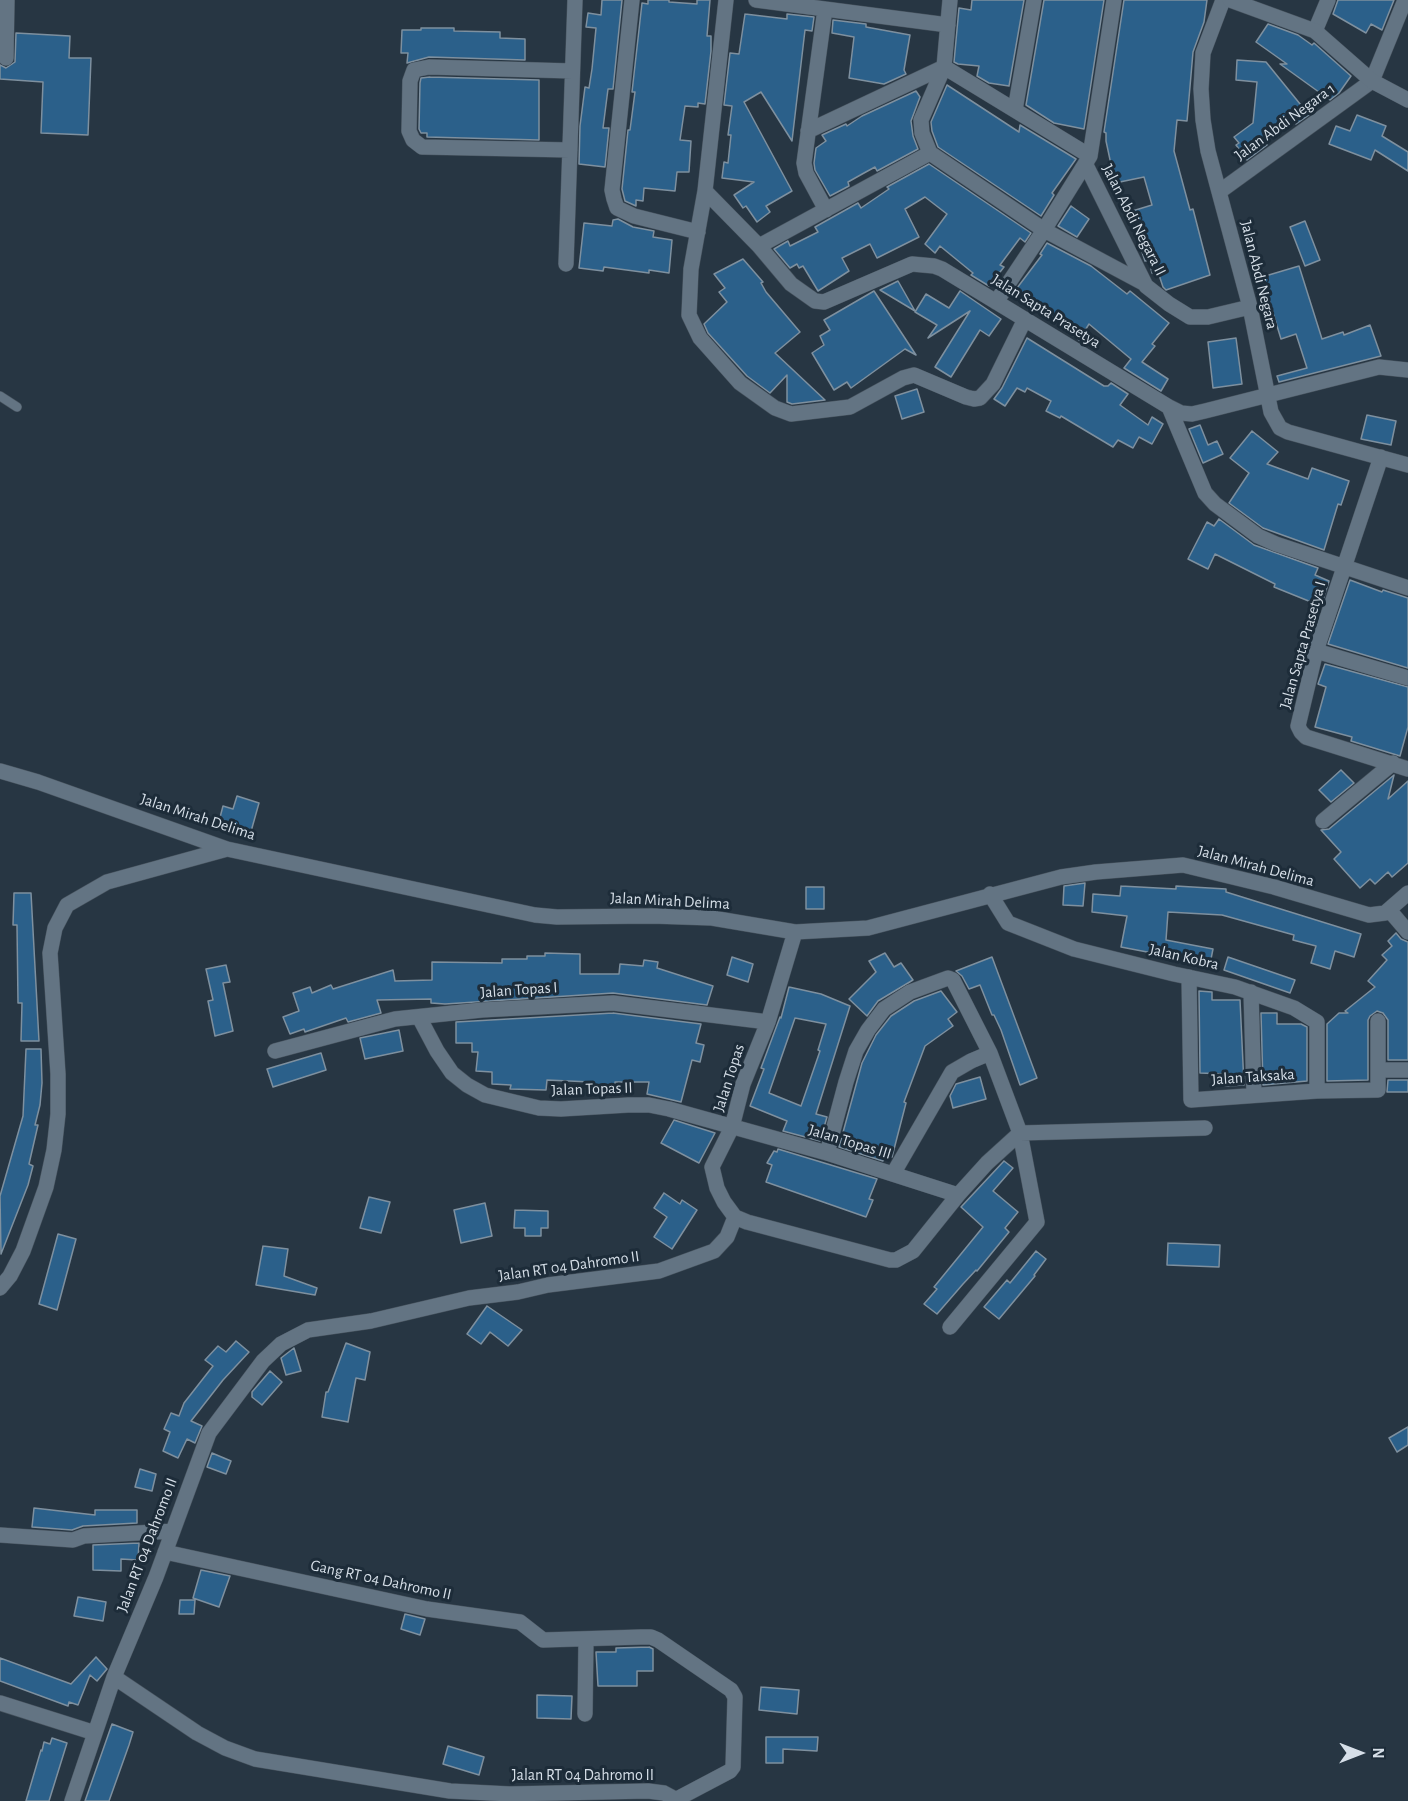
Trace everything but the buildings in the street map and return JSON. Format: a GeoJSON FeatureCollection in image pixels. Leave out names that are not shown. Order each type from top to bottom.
{"type":"FeatureCollection","features":[{"type":"Feature","properties":{"kind":"street"},"geometry":{"type":"LineString","coordinates":[[6,58],[7,0]]}},
{"type":"Feature","properties":{"kind":"street"},"geometry":{"type":"LineString","coordinates":[[566,264],[575,0]]}},
{"type":"Feature","properties":{"kind":"street"},"geometry":{"type":"LineString","coordinates":[[632,0],[612,190],[614,200],[617,208],[634,216],[698,232]]}},
{"type":"Feature","properties":{"kind":"street"},"geometry":{"type":"LineString","coordinates":[[726,0],[705,191],[691,269],[688,305],[691,322],[700,338],[740,383],[775,408],[791,414],[850,407],[903,378],[914,375],[966,397],[980,398],[993,384],[1025,320]]}},
{"type":"Feature","properties":{"kind":"street"},"geometry":{"type":"LineString","coordinates":[[756,0],[948,25]]}},
{"type":"Feature","properties":{"kind":"street"},"geometry":{"type":"LineString","coordinates":[[950,0],[944,67],[921,120],[922,133],[930,153],[1044,230],[1144,284]]}},
{"type":"Feature","properties":{"kind":"street"},"geometry":{"type":"LineString","coordinates":[[1015,110],[1034,0]]}},
{"type":"Feature","properties":{"kind":"street"},"geometry":{"type":"LineString","coordinates":[[996,302],[1088,160],[1114,0]]}},
{"type":"Feature","properties":{"kind":"street","name":"Jalan Abdi Negara"},"geometry":{"type":"LineString","coordinates":[[1223,0],[1203,53],[1201,88],[1203,120],[1208,151],[1250,306],[1266,395],[1274,420],[1280,428],[1288,432],[1408,465]]}},
{"type":"Feature","properties":{"kind":"street"},"geometry":{"type":"LineString","coordinates":[[1230,0],[1315,31],[1372,81],[1408,100]]}},
{"type":"Feature","properties":{"kind":"street"},"geometry":{"type":"LineString","coordinates":[[1315,31],[1328,0]]}},
{"type":"Feature","properties":{"kind":"street"},"geometry":{"type":"LineString","coordinates":[[1372,81],[1406,0]]}},
{"type":"Feature","properties":{"kind":"street"},"geometry":{"type":"LineString","coordinates":[[825,9],[804,163],[806,173],[826,210]]}},
{"type":"Feature","properties":{"kind":"street"},"geometry":{"type":"LineString","coordinates":[[570,150],[422,147],[413,140],[410,131],[410,81],[414,70],[429,67],[572,71]]}},
{"type":"Feature","properties":{"kind":"street"},"geometry":{"type":"LineString","coordinates":[[808,131],[944,67]]}},
{"type":"Feature","properties":{"kind":"street"},"geometry":{"type":"LineString","coordinates":[[944,67],[1015,110],[1088,160]]}},
{"type":"Feature","properties":{"kind":"street","name":"Jalan Abdi Negara 1"},"geometry":{"type":"LineString","coordinates":[[1219,192],[1372,81]]}},
{"type":"Feature","properties":{"kind":"street"},"geometry":{"type":"LineString","coordinates":[[759,246],[930,153]]}},
{"type":"Feature","properties":{"kind":"street","name":"Jalan Abdi Negara II"},"geometry":{"type":"LineString","coordinates":[[1088,160],[1144,284],[1169,304],[1190,316],[1208,317],[1250,306]]}},
{"type":"Feature","properties":{"kind":"street","name":"Jalan Sapta Prasetya"},"geometry":{"type":"LineString","coordinates":[[705,191],[759,246],[791,284],[815,301],[824,302],[912,264],[923,264],[942,269],[1181,413],[1197,413],[1379,367],[1398,367],[1408,370]]}},
{"type":"Feature","properties":{"kind":"street"},"geometry":{"type":"LineString","coordinates":[[1169,407],[1205,493],[1215,504],[1258,536],[1408,588]]}},
{"type":"Feature","properties":{"kind":"street","name":"Jalan Sapta Prasetya I"},"geometry":{"type":"LineString","coordinates":[[1381,457],[1316,651],[1298,726],[1306,737],[1352,753],[1393,763]]}},
{"type":"Feature","properties":{"kind":"street"},"geometry":{"type":"LineString","coordinates":[[1316,651],[1408,678]]}},
{"type":"Feature","properties":{"kind":"street"},"geometry":{"type":"LineString","coordinates":[[1323,821],[1393,763],[1408,769]]}},
{"type":"Feature","properties":{"kind":"street","name":"Jalan Mirah Delima"},"geometry":{"type":"LineString","coordinates":[[0,771],[38,782],[227,849],[535,915],[712,918],[795,932],[868,928],[1061,877],[1183,865],[1274,887],[1369,915],[1384,913]]}},
{"type":"Feature","properties":{"kind":"street"},"geometry":{"type":"LineString","coordinates":[[0,1288],[10,1276],[23,1251],[46,1187],[54,1150],[58,1114],[58,1074],[50,953],[55,928],[67,906],[107,882],[227,849]]}},
{"type":"Feature","properties":{"kind":"street"},"geometry":{"type":"LineString","coordinates":[[1408,893],[1384,913],[1408,932]]}},
{"type":"Feature","properties":{"kind":"street","name":"Jalan Kobra"},"geometry":{"type":"LineString","coordinates":[[990,894],[1008,923],[1074,949],[1235,987],[1294,1008],[1317,1022],[1317,1091]]}},
{"type":"Feature","properties":{"kind":"street","name":"Jalan Topas"},"geometry":{"type":"LineString","coordinates":[[741,1220],[724,1202],[717,1188],[712,1167],[732,1127],[743,1084],[768,1022],[795,932]]}},
{"type":"Feature","properties":{"kind":"street","name":"Jalan Taksaka"},"geometry":{"type":"LineString","coordinates":[[1189,977],[1191,1100],[1317,1091],[1378,1090],[1378,1070]]}},
{"type":"Feature","properties":{"kind":"street"},"geometry":{"type":"LineString","coordinates":[[826,1153],[856,1051],[868,1030],[884,1009],[910,992],[948,978],[953,980],[990,1053],[1020,1133],[1037,1222],[950,1327]]}},
{"type":"Feature","properties":{"kind":"street"},"geometry":{"type":"LineString","coordinates":[[1251,993],[1254,1095]]}},
{"type":"Feature","properties":{"kind":"street","name":"Jalan Topas I"},"geometry":{"type":"LineString","coordinates":[[275,1051],[395,1019],[482,1010],[613,1003],[768,1022]]}},
{"type":"Feature","properties":{"kind":"street","name":"Jalan Topas II"},"geometry":{"type":"LineString","coordinates":[[419,1017],[437,1052],[452,1073],[466,1085],[485,1095],[539,1108],[649,1105],[732,1127]]}},
{"type":"Feature","properties":{"kind":"street"},"geometry":{"type":"LineString","coordinates":[[1378,1021],[1378,1070],[1408,1070]]}},
{"type":"Feature","properties":{"kind":"street"},"geometry":{"type":"LineString","coordinates":[[893,1174],[952,1072],[990,1053]]}},
{"type":"Feature","properties":{"kind":"street","name":"Jalan Topas III"},"geometry":{"type":"LineString","coordinates":[[732,1127],[958,1194]]}},
{"type":"Feature","properties":{"kind":"street"},"geometry":{"type":"LineString","coordinates":[[741,1220],[896,1260],[913,1251],[958,1194],[1020,1133],[1204,1128]]}},
{"type":"Feature","properties":{"kind":"street","name":"Jalan RT 04 Dahromo II"},"geometry":{"type":"LineString","coordinates":[[678,1800],[664,1793],[648,1791],[490,1797],[255,1759],[225,1748],[196,1733],[114,1677],[165,1552],[209,1433],[263,1361],[280,1344],[308,1330],[371,1321],[469,1298],[658,1271],[714,1251],[741,1220]]}},
{"type":"Feature","properties":{"kind":"street"},"geometry":{"type":"LineString","coordinates":[[0,1534],[73,1540],[84,1536],[172,1531]]}},
{"type":"Feature","properties":{"kind":"street","name":"Gang RT 04 Dahromo II"},"geometry":{"type":"LineString","coordinates":[[165,1552],[427,1610],[520,1622],[543,1640],[651,1637],[731,1690],[735,1697],[733,1767],[730,1771],[678,1800]]}},
{"type":"Feature","properties":{"kind":"street"},"geometry":{"type":"LineString","coordinates":[[585,1714],[586,1640]]}},
{"type":"Feature","properties":{"kind":"street"},"geometry":{"type":"LineString","coordinates":[[72,1801],[114,1677]]}},
{"type":"Feature","properties":{"kind":"street"},"geometry":{"type":"LineString","coordinates":[[0,1703],[95,1733]]}},
{"type":"Feature","properties":{"kind":"lane"},"geometry":{"type":"LineString","coordinates":[[0,396],[17,407]]}}]}
